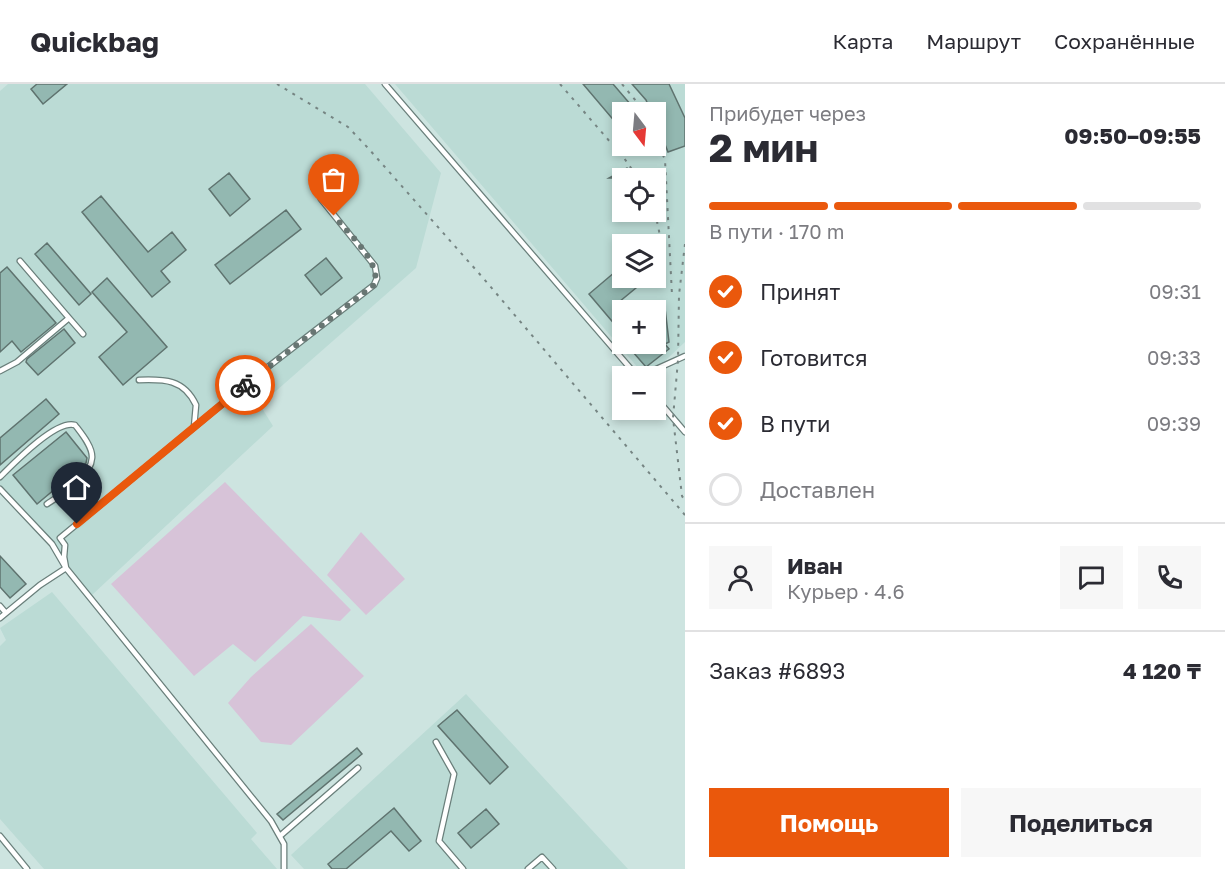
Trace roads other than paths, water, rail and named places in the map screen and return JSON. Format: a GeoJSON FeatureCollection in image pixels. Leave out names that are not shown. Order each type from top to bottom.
{"type":"FeatureCollection","features":[{"type":"Feature","properties":{"kind":"lane"},"geometry":{"type":"LineString","coordinates":[[386,84],[630,366]]}},
{"type":"Feature","properties":{"kind":"lane"},"geometry":{"type":"LineString","coordinates":[[52,544],[194,427],[374,285],[377,278],[375,266],[321,199]]}},
{"type":"Feature","properties":{"kind":"lane"},"geometry":{"type":"LineString","coordinates":[[20,261],[83,334]]}},
{"type":"Feature","properties":{"kind":"lane"},"geometry":{"type":"LineString","coordinates":[[0,371],[17,362],[69,318]]}},
{"type":"Feature","properties":{"kind":"lane"},"geometry":{"type":"LineString","coordinates":[[662,366],[685,356]]}},
{"type":"Feature","properties":{"kind":"lane"},"geometry":{"type":"LineString","coordinates":[[139,380],[167,379],[182,386],[196,405],[194,427]]}},
{"type":"Feature","properties":{"kind":"lane"},"geometry":{"type":"LineString","coordinates":[[666,410],[685,432]]}},
{"type":"Feature","properties":{"kind":"lane"},"geometry":{"type":"LineString","coordinates":[[0,477],[45,436],[62,424],[75,424],[91,449],[93,458],[89,468],[73,486],[47,504]]}},
{"type":"Feature","properties":{"kind":"lane"},"geometry":{"type":"LineString","coordinates":[[0,489],[52,544],[66,568],[271,821],[284,844],[284,869]]}},
{"type":"Feature","properties":{"kind":"lane"},"geometry":{"type":"LineString","coordinates":[[60,538],[65,545],[66,568]]}},
{"type":"Feature","properties":{"kind":"lane"},"geometry":{"type":"LineString","coordinates":[[0,618],[66,568]]}},
{"type":"Feature","properties":{"kind":"lane"},"geometry":{"type":"LineString","coordinates":[[0,606],[6,613]]}},
{"type":"Feature","properties":{"kind":"lane"},"geometry":{"type":"LineString","coordinates":[[436,742],[454,774],[439,841],[463,869]]}},
{"type":"Feature","properties":{"kind":"lane"},"geometry":{"type":"LineString","coordinates":[[280,836],[358,768]]}},
{"type":"Feature","properties":{"kind":"lane"},"geometry":{"type":"LineString","coordinates":[[0,836],[27,869]]}},
{"type":"Feature","properties":{"kind":"lane"},"geometry":{"type":"LineString","coordinates":[[528,869],[542,857],[553,869]]}},
{"type":"Feature","properties":{"kind":"railway"},"geometry":{"type":"LineString","coordinates":[[277,84],[348,127],[368,148],[484,279],[685,515]]}},
{"type":"Feature","properties":{"kind":"railway"},"geometry":{"type":"LineString","coordinates":[[560,84],[631,168]]}},
{"type":"Feature","properties":{"kind":"railway"},"geometry":{"type":"LineString","coordinates":[[622,84],[637,102]]}},
{"type":"Feature","properties":{"kind":"railway"},"geometry":{"type":"LineString","coordinates":[[663,156],[672,295]]}},
{"type":"Feature","properties":{"kind":"railway"},"geometry":{"type":"LineString","coordinates":[[657,222],[660,234]]}},
{"type":"Feature","properties":{"kind":"railway"},"geometry":{"type":"LineString","coordinates":[[685,244],[679,295],[678,360],[673,418],[682,496],[685,501]]}}]}
